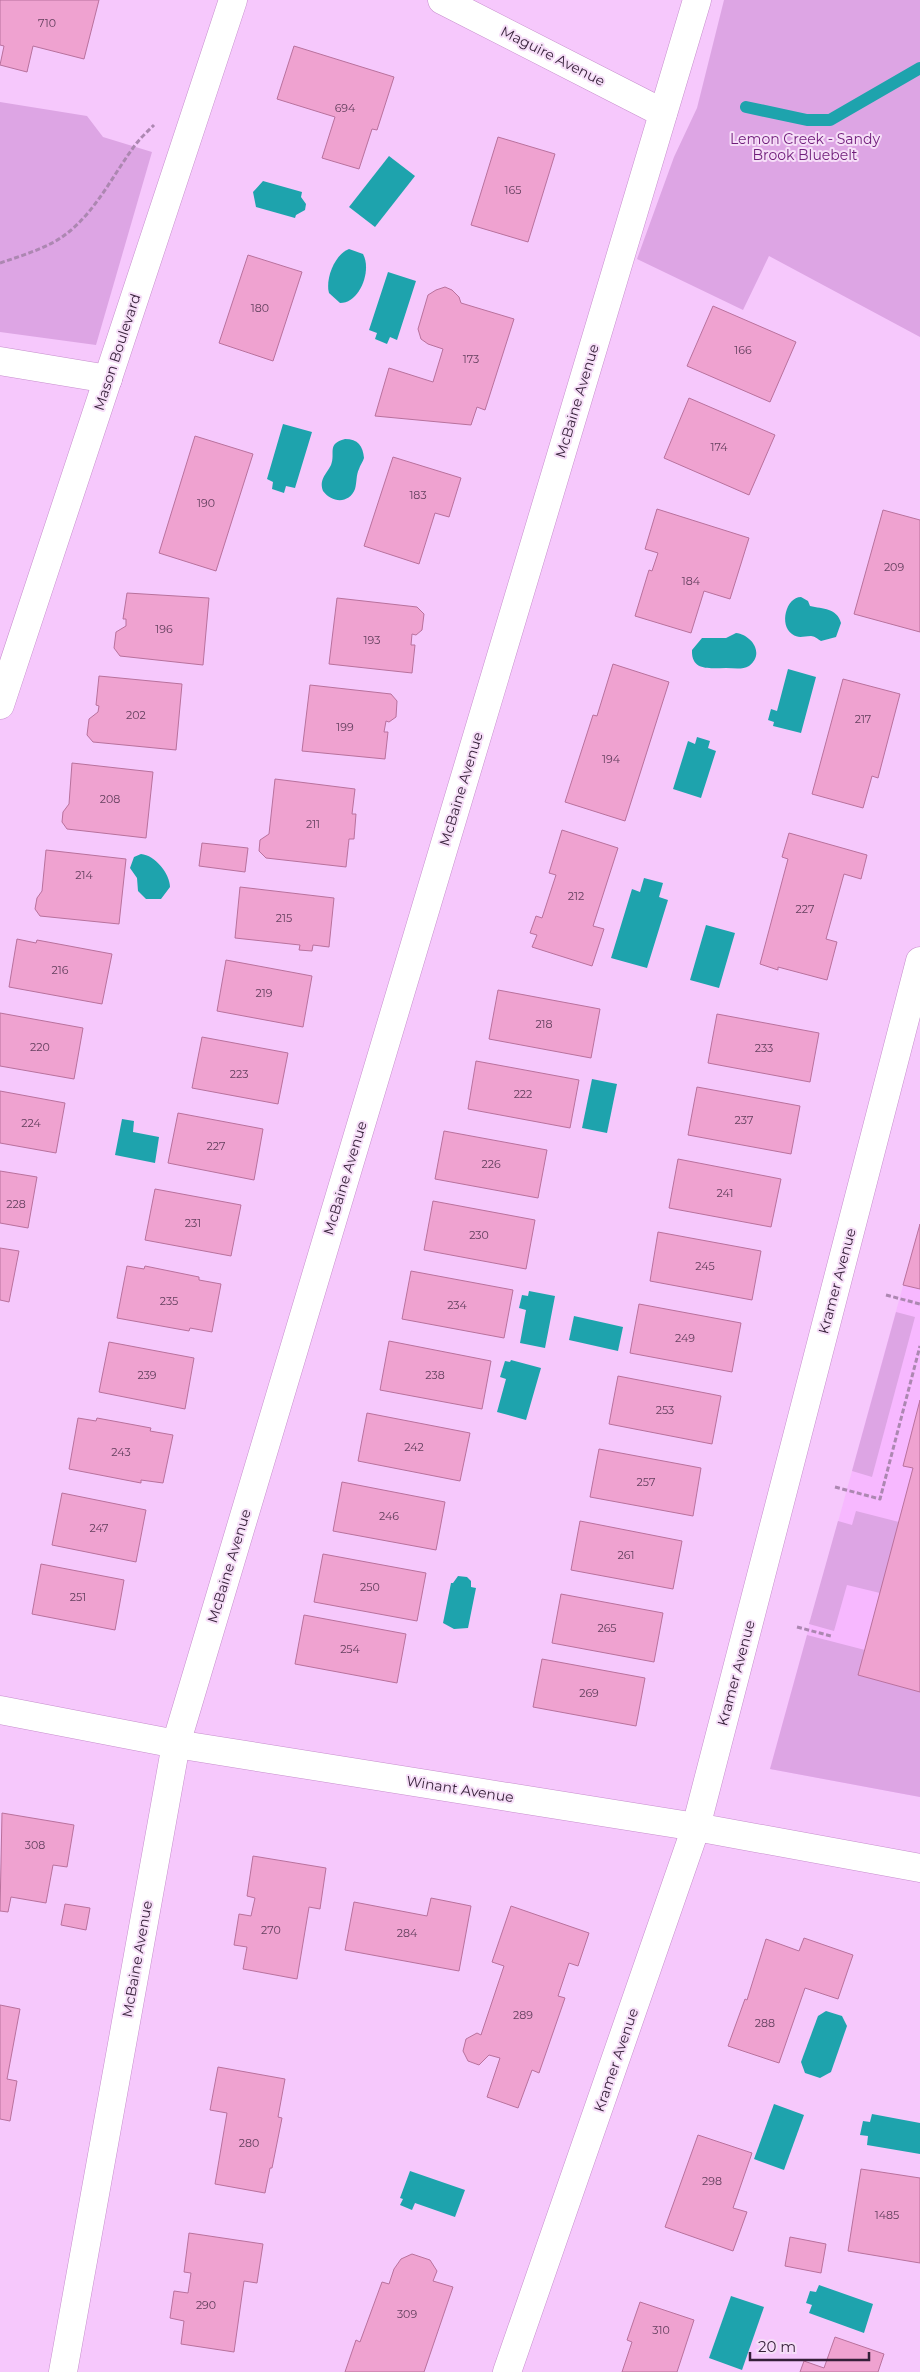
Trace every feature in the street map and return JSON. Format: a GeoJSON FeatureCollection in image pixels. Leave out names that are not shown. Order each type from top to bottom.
{"type":"FeatureCollection","features":[{"type":"Feature","properties":{"kind":"street","name":"Mason Boulevard"},"geometry":{"type":"LineString","coordinates":[[0,705],[234,0]]}},
{"type":"Feature","properties":{"kind":"street","name":"Maguire Avenue"},"geometry":{"type":"LineString","coordinates":[[442,0],[663,113]]}},
{"type":"Feature","properties":{"kind":"street","name":"McBaine Avenue"},"geometry":{"type":"LineString","coordinates":[[64,2372],[176,1744],[697,0]]}},
{"type":"Feature","properties":{"kind":"street"},"geometry":{"type":"LineString","coordinates":[[0,360],[108,379]]}},
{"type":"Feature","properties":{"kind":"street","name":"Kramer Avenue"},"geometry":{"type":"LineString","coordinates":[[507,2372],[696,1827],[920,961]]}},
{"type":"Feature","properties":{"kind":"street","name":"Winant Avenue"},"geometry":{"type":"LineString","coordinates":[[0,1710],[176,1744],[696,1827],[920,1868]]}},
{"type":"Feature","properties":{"kind":"path"},"geometry":{"type":"LineString","coordinates":[[0,263],[56,241],[81,221],[97,202],[134,146],[161,117]]}},
{"type":"Feature","properties":{"kind":"path"},"geometry":{"type":"LineString","coordinates":[[886,1295],[920,1304]]}},
{"type":"Feature","properties":{"kind":"path"},"geometry":{"type":"LineString","coordinates":[[835,1487],[880,1499],[920,1346]]}},
{"type":"Feature","properties":{"kind":"path"},"geometry":{"type":"LineString","coordinates":[[797,1627],[831,1636]]}},
{"type":"Feature","properties":{"kind":"shaded area"},"geometry":{"type":"Polygon","coordinates":[[[389,156],[415,176],[375,227],[349,207],[389,156]]]}},
{"type":"Feature","properties":{"kind":"shaded area"},"geometry":{"type":"Polygon","coordinates":[[[263,181],[302,192],[301,197],[306,204],[305,210],[296,215],[295,218],[256,207],[253,192],[263,181]]]}},
{"type":"Feature","properties":{"kind":"shaded area"},"geometry":{"type":"Polygon","coordinates":[[[349,249],[363,254],[366,268],[365,277],[353,298],[347,302],[340,303],[329,293],[328,281],[335,261],[349,249]]]}},
{"type":"Feature","properties":{"kind":"shaded area"},"geometry":{"type":"Polygon","coordinates":[[[388,272],[416,281],[397,340],[390,337],[387,344],[375,339],[377,333],[369,330],[388,272]]]}},
{"type":"Feature","properties":{"kind":"shaded area"},"geometry":{"type":"Polygon","coordinates":[[[283,424],[312,432],[295,488],[286,486],[284,493],[272,489],[273,482],[267,479],[283,424]]]}},
{"type":"Feature","properties":{"kind":"shaded area"},"geometry":{"type":"Polygon","coordinates":[[[345,439],[353,440],[359,444],[364,458],[358,471],[355,489],[352,494],[345,499],[335,500],[323,491],[322,483],[331,465],[334,446],[339,441],[345,439]]]}},
{"type":"Feature","properties":{"kind":"shaded area"},"geometry":{"type":"Polygon","coordinates":[[[801,597],[808,601],[810,606],[829,610],[836,614],[841,623],[836,637],[821,641],[812,636],[797,636],[788,630],[785,618],[788,606],[796,598],[801,597]]]}},
{"type":"Feature","properties":{"kind":"shaded area"},"geometry":{"type":"Polygon","coordinates":[[[736,633],[747,637],[756,651],[754,661],[749,666],[741,668],[708,668],[695,662],[692,650],[702,638],[726,638],[736,633]]]}},
{"type":"Feature","properties":{"kind":"shaded area"},"geometry":{"type":"Polygon","coordinates":[[[788,669],[816,677],[801,733],[773,726],[774,722],[768,720],[771,709],[777,711],[788,669]]]}},
{"type":"Feature","properties":{"kind":"shaded area"},"geometry":{"type":"Polygon","coordinates":[[[697,737],[710,741],[708,748],[716,751],[701,798],[673,789],[688,741],[695,744],[697,737]]]}},
{"type":"Feature","properties":{"kind":"shaded area"},"geometry":{"type":"Polygon","coordinates":[[[141,854],[156,861],[165,871],[170,887],[161,899],[146,899],[138,891],[137,878],[130,868],[134,857],[141,854]]]}},
{"type":"Feature","properties":{"kind":"shaded area"},"geometry":{"type":"Polygon","coordinates":[[[644,878],[663,883],[659,897],[668,900],[647,968],[611,958],[632,889],[640,892],[644,878]]]}},
{"type":"Feature","properties":{"kind":"shaded area"},"geometry":{"type":"Polygon","coordinates":[[[706,925],[735,933],[719,988],[690,980],[706,925]]]}},
{"type":"Feature","properties":{"kind":"shaded area"},"geometry":{"type":"Polygon","coordinates":[[[592,1079],[617,1084],[607,1133],[582,1128],[592,1079]]]}},
{"type":"Feature","properties":{"kind":"shaded area"},"geometry":{"type":"Polygon","coordinates":[[[122,1119],[134,1121],[133,1132],[159,1137],[155,1163],[115,1155],[122,1119]]]}},
{"type":"Feature","properties":{"kind":"shaded area"},"geometry":{"type":"Polygon","coordinates":[[[920,1224],[920,1797],[770,1769],[920,1224]]]}},
{"type":"Feature","properties":{"kind":"shaded area"},"geometry":{"type":"Polygon","coordinates":[[[529,1291],[555,1296],[545,1348],[520,1343],[526,1310],[519,1308],[522,1295],[528,1296],[529,1291]]]}},
{"type":"Feature","properties":{"kind":"shaded area"},"geometry":{"type":"Polygon","coordinates":[[[574,1316],[623,1327],[618,1351],[569,1340],[574,1316]]]}},
{"type":"Feature","properties":{"kind":"shaded area"},"geometry":{"type":"Polygon","coordinates":[[[511,1360],[541,1368],[526,1420],[497,1412],[506,1379],[500,1377],[505,1361],[510,1362],[511,1360]]]}},
{"type":"Feature","properties":{"kind":"shaded area"},"geometry":{"type":"Polygon","coordinates":[[[458,1576],[467,1577],[471,1581],[471,1587],[476,1588],[468,1628],[454,1629],[443,1623],[451,1583],[458,1576]]]}},
{"type":"Feature","properties":{"kind":"shaded area"},"geometry":{"type":"Polygon","coordinates":[[[826,2011],[842,2016],[847,2026],[831,2072],[820,2078],[805,2073],[801,2062],[818,2016],[826,2011]]]}},
{"type":"Feature","properties":{"kind":"shaded area"},"geometry":{"type":"Polygon","coordinates":[[[774,2104],[804,2115],[784,2170],[754,2159],[774,2104]]]}},
{"type":"Feature","properties":{"kind":"shaded area"},"geometry":{"type":"Polygon","coordinates":[[[872,2114],[920,2123],[920,2154],[867,2145],[868,2136],[860,2135],[863,2121],[870,2122],[872,2114]]]}},
{"type":"Feature","properties":{"kind":"shaded area"},"geometry":{"type":"Polygon","coordinates":[[[410,2171],[465,2190],[455,2217],[415,2203],[412,2210],[400,2205],[403,2199],[400,2198],[410,2171]]]}},
{"type":"Feature","properties":{"kind":"shaded area"},"geometry":{"type":"Polygon","coordinates":[[[819,2285],[873,2304],[864,2333],[809,2313],[812,2305],[806,2303],[810,2291],[816,2292],[819,2285]]]}},
{"type":"Feature","properties":{"kind":"shaded area"},"geometry":{"type":"Polygon","coordinates":[[[731,2296],[764,2307],[742,2370],[709,2358],[731,2296]]]}},
{"type":"Feature","properties":{"kind":"green space","name":"Lemon Creek - Sandy Brook Bluebelt"},"geometry":{"type":"Polygon","coordinates":[[[724,0],[920,0],[920,337],[769,256],[743,310],[637,259],[674,157],[697,108],[724,0]]]}},
{"type":"Feature","properties":{"kind":"green space"},"geometry":{"type":"Polygon","coordinates":[[[0,102],[87,116],[103,137],[152,152],[96,345],[0,332],[0,102]]]}},
{"type":"Feature","properties":{"kind":"green space"},"geometry":{"type":"Polygon","coordinates":[[[896,1312],[915,1317],[872,1477],[852,1471],[896,1312]]]}},
{"type":"Feature","properties":{"kind":"green space"},"geometry":{"type":"Polygon","coordinates":[[[856,1511],[899,1522],[880,1593],[847,1585],[834,1631],[809,1624],[838,1521],[852,1525],[856,1511]]]}},
{"type":"Feature","properties":{"kind":"green space"},"geometry":{"type":"Polygon","coordinates":[[[807,1635],[865,1650],[858,1675],[920,1692],[920,1797],[770,1769],[807,1635]]]}},
{"type":"Feature","properties":{"kind":"building"},"geometry":{"type":"Polygon","coordinates":[[[0,0],[99,0],[84,59],[33,46],[27,72],[0,65],[4,46],[0,45],[0,0]]]}},
{"type":"Feature","properties":{"kind":"building"},"geometry":{"type":"Polygon","coordinates":[[[294,46],[394,77],[377,130],[372,129],[359,169],[322,158],[335,117],[277,99],[294,46]]]}},
{"type":"Feature","properties":{"kind":"building"},"geometry":{"type":"Polygon","coordinates":[[[498,137],[555,154],[528,242],[471,225],[498,137]]]}},
{"type":"Feature","properties":{"kind":"building"},"geometry":{"type":"Polygon","coordinates":[[[248,255],[302,272],[273,361],[219,343],[248,255]]]}},
{"type":"Feature","properties":{"kind":"building"},"geometry":{"type":"Polygon","coordinates":[[[445,287],[452,290],[459,297],[461,303],[514,319],[485,410],[477,407],[471,425],[375,416],[389,368],[433,382],[443,349],[428,344],[421,339],[418,329],[428,295],[445,287]]]}},
{"type":"Feature","properties":{"kind":"building"},"geometry":{"type":"Polygon","coordinates":[[[713,306],[796,342],[770,402],[687,366],[713,306]]]}},
{"type":"Feature","properties":{"kind":"building"},"geometry":{"type":"Polygon","coordinates":[[[689,398],[775,435],[749,495],[664,458],[689,398]]]}},
{"type":"Feature","properties":{"kind":"building"},"geometry":{"type":"Polygon","coordinates":[[[195,436],[253,454],[216,571],[159,553],[195,436]]]}},
{"type":"Feature","properties":{"kind":"building"},"geometry":{"type":"Polygon","coordinates":[[[393,457],[461,478],[449,517],[435,513],[419,564],[364,546],[393,457]]]}},
{"type":"Feature","properties":{"kind":"building"},"geometry":{"type":"Polygon","coordinates":[[[657,509],[749,538],[730,599],[704,591],[691,633],[635,616],[649,570],[652,571],[658,553],[645,549],[657,509]]]}},
{"type":"Feature","properties":{"kind":"building"},"geometry":{"type":"Polygon","coordinates":[[[883,510],[920,520],[920,632],[854,614],[883,510]]]}},
{"type":"Feature","properties":{"kind":"building"},"geometry":{"type":"Polygon","coordinates":[[[127,593],[209,598],[203,665],[120,656],[114,648],[116,632],[126,626],[126,619],[123,619],[127,593]]]}},
{"type":"Feature","properties":{"kind":"building"},"geometry":{"type":"Polygon","coordinates":[[[337,598],[417,607],[424,614],[422,630],[416,635],[412,634],[411,645],[415,645],[412,673],[329,664],[337,598]]]}},
{"type":"Feature","properties":{"kind":"building"},"geometry":{"type":"Polygon","coordinates":[[[613,664],[669,682],[625,821],[565,802],[593,715],[597,716],[613,664]]]}},
{"type":"Feature","properties":{"kind":"building"},"geometry":{"type":"Polygon","coordinates":[[[99,676],[182,684],[176,750],[93,742],[87,735],[89,719],[98,712],[99,706],[96,705],[99,676]]]}},
{"type":"Feature","properties":{"kind":"building"},"geometry":{"type":"Polygon","coordinates":[[[843,679],[900,694],[878,778],[872,776],[863,808],[812,794],[843,679]]]}},
{"type":"Feature","properties":{"kind":"building"},"geometry":{"type":"Polygon","coordinates":[[[310,685],[391,694],[397,701],[396,717],[389,722],[386,721],[384,732],[388,732],[385,759],[302,751],[310,685]]]}},
{"type":"Feature","properties":{"kind":"building"},"geometry":{"type":"Polygon","coordinates":[[[72,763],[153,772],[146,838],[67,829],[62,822],[63,812],[69,804],[72,763]]]}},
{"type":"Feature","properties":{"kind":"building"},"geometry":{"type":"Polygon","coordinates":[[[275,779],[355,789],[352,814],[356,814],[354,839],[349,839],[346,867],[266,858],[259,851],[260,840],[269,834],[275,779]]]}},
{"type":"Feature","properties":{"kind":"building"},"geometry":{"type":"Polygon","coordinates":[[[562,830],[618,848],[593,926],[604,929],[592,966],[532,947],[537,935],[530,933],[536,916],[542,918],[556,875],[549,873],[562,830]]]}},
{"type":"Feature","properties":{"kind":"building"},"geometry":{"type":"Polygon","coordinates":[[[789,833],[867,855],[861,879],[844,874],[826,939],[837,942],[827,980],[778,967],[778,970],[760,964],[788,859],[782,857],[789,833]]]}},
{"type":"Feature","properties":{"kind":"building"},"geometry":{"type":"Polygon","coordinates":[[[202,843],[248,848],[245,872],[199,866],[202,843]]]}},
{"type":"Feature","properties":{"kind":"building"},"geometry":{"type":"Polygon","coordinates":[[[46,850],[126,859],[119,924],[40,916],[35,909],[37,898],[42,891],[46,850]]]}},
{"type":"Feature","properties":{"kind":"building"},"geometry":{"type":"Polygon","coordinates":[[[240,887],[334,898],[329,947],[313,945],[312,951],[299,950],[300,945],[235,938],[240,887]]]}},
{"type":"Feature","properties":{"kind":"building"},"geometry":{"type":"Polygon","coordinates":[[[17,939],[36,943],[37,940],[112,954],[102,1004],[9,987],[17,939]]]}},
{"type":"Feature","properties":{"kind":"building"},"geometry":{"type":"Polygon","coordinates":[[[226,960],[312,976],[303,1027],[217,1011],[226,960]]]}},
{"type":"Feature","properties":{"kind":"building"},"geometry":{"type":"Polygon","coordinates":[[[498,990],[600,1009],[591,1058],[489,1039],[498,990]]]}},
{"type":"Feature","properties":{"kind":"building"},"geometry":{"type":"Polygon","coordinates":[[[0,1013],[83,1028],[74,1079],[0,1066],[0,1013]]]}},
{"type":"Feature","properties":{"kind":"building"},"geometry":{"type":"Polygon","coordinates":[[[717,1014],[819,1033],[810,1082],[708,1063],[717,1014]]]}},
{"type":"Feature","properties":{"kind":"building"},"geometry":{"type":"Polygon","coordinates":[[[202,1037],[288,1053],[278,1104],[192,1088],[202,1037]]]}},
{"type":"Feature","properties":{"kind":"building"},"geometry":{"type":"Polygon","coordinates":[[[476,1061],[579,1080],[570,1128],[468,1109],[476,1061]]]}},
{"type":"Feature","properties":{"kind":"building"},"geometry":{"type":"Polygon","coordinates":[[[697,1087],[800,1106],[791,1154],[688,1135],[697,1087]]]}},
{"type":"Feature","properties":{"kind":"building"},"geometry":{"type":"Polygon","coordinates":[[[0,1091],[65,1103],[56,1153],[0,1143],[0,1091]]]}},
{"type":"Feature","properties":{"kind":"building"},"geometry":{"type":"Polygon","coordinates":[[[178,1113],[263,1129],[254,1180],[168,1163],[178,1113]]]}},
{"type":"Feature","properties":{"kind":"building"},"geometry":{"type":"Polygon","coordinates":[[[444,1131],[547,1150],[538,1198],[435,1179],[444,1131]]]}},
{"type":"Feature","properties":{"kind":"building"},"geometry":{"type":"Polygon","coordinates":[[[678,1159],[781,1179],[771,1227],[669,1208],[678,1159]]]}},
{"type":"Feature","properties":{"kind":"building"},"geometry":{"type":"Polygon","coordinates":[[[0,1171],[37,1177],[28,1228],[0,1223],[0,1171]]]}},
{"type":"Feature","properties":{"kind":"building"},"geometry":{"type":"Polygon","coordinates":[[[155,1189],[241,1205],[231,1256],[145,1240],[155,1189]]]}},
{"type":"Feature","properties":{"kind":"building"},"geometry":{"type":"Polygon","coordinates":[[[433,1201],[535,1220],[526,1269],[424,1250],[433,1201]]]}},
{"type":"Feature","properties":{"kind":"building"},"geometry":{"type":"Polygon","coordinates":[[[920,1224],[920,1289],[903,1285],[920,1224]]]}},
{"type":"Feature","properties":{"kind":"building"},"geometry":{"type":"Polygon","coordinates":[[[658,1232],[761,1251],[752,1300],[650,1281],[658,1232]]]}},
{"type":"Feature","properties":{"kind":"building"},"geometry":{"type":"Polygon","coordinates":[[[0,1248],[19,1251],[9,1302],[0,1300],[0,1248]]]}},
{"type":"Feature","properties":{"kind":"building"},"geometry":{"type":"Polygon","coordinates":[[[127,1266],[144,1269],[145,1266],[199,1277],[199,1280],[221,1284],[212,1332],[190,1328],[189,1331],[117,1318],[127,1266]]]}},
{"type":"Feature","properties":{"kind":"building"},"geometry":{"type":"Polygon","coordinates":[[[411,1271],[513,1290],[504,1338],[402,1319],[411,1271]]]}},
{"type":"Feature","properties":{"kind":"building"},"geometry":{"type":"Polygon","coordinates":[[[639,1304],[741,1323],[732,1372],[630,1353],[639,1304]]]}},
{"type":"Feature","properties":{"kind":"building"},"geometry":{"type":"Polygon","coordinates":[[[389,1341],[491,1361],[482,1409],[380,1390],[389,1341]]]}},
{"type":"Feature","properties":{"kind":"building"},"geometry":{"type":"Polygon","coordinates":[[[109,1342],[194,1358],[185,1409],[99,1392],[109,1342]]]}},
{"type":"Feature","properties":{"kind":"building"},"geometry":{"type":"Polygon","coordinates":[[[618,1376],[721,1396],[712,1444],[609,1424],[618,1376]]]}},
{"type":"Feature","properties":{"kind":"building"},"geometry":{"type":"Polygon","coordinates":[[[920,1400],[920,1692],[858,1675],[913,1468],[903,1466],[920,1400]]]}},
{"type":"Feature","properties":{"kind":"building"},"geometry":{"type":"Polygon","coordinates":[[[367,1413],[470,1433],[460,1481],[358,1461],[367,1413]]]}},
{"type":"Feature","properties":{"kind":"building"},"geometry":{"type":"Polygon","coordinates":[[[78,1418],[96,1421],[97,1418],[151,1428],[150,1431],[173,1435],[163,1483],[141,1480],[141,1483],[69,1469],[78,1418]]]}},
{"type":"Feature","properties":{"kind":"building"},"geometry":{"type":"Polygon","coordinates":[[[599,1449],[701,1468],[693,1516],[590,1497],[599,1449]]]}},
{"type":"Feature","properties":{"kind":"building"},"geometry":{"type":"Polygon","coordinates":[[[342,1482],[445,1502],[436,1550],[333,1531],[342,1482]]]}},
{"type":"Feature","properties":{"kind":"building"},"geometry":{"type":"Polygon","coordinates":[[[62,1493],[146,1510],[136,1562],[52,1545],[62,1493]]]}},
{"type":"Feature","properties":{"kind":"building"},"geometry":{"type":"Polygon","coordinates":[[[580,1521],[682,1541],[673,1589],[571,1570],[580,1521]]]}},
{"type":"Feature","properties":{"kind":"building"},"geometry":{"type":"Polygon","coordinates":[[[323,1554],[426,1573],[417,1621],[314,1602],[323,1554]]]}},
{"type":"Feature","properties":{"kind":"building"},"geometry":{"type":"Polygon","coordinates":[[[41,1564],[124,1580],[115,1630],[32,1614],[41,1564]]]}},
{"type":"Feature","properties":{"kind":"building"},"geometry":{"type":"Polygon","coordinates":[[[561,1594],[663,1613],[654,1662],[552,1643],[561,1594]]]}},
{"type":"Feature","properties":{"kind":"building"},"geometry":{"type":"Polygon","coordinates":[[[304,1615],[406,1634],[397,1683],[295,1664],[304,1615]]]}},
{"type":"Feature","properties":{"kind":"building"},"geometry":{"type":"Polygon","coordinates":[[[542,1659],[645,1678],[636,1726],[533,1707],[542,1659]]]}},
{"type":"Feature","properties":{"kind":"building"},"geometry":{"type":"Polygon","coordinates":[[[2,1813],[74,1825],[67,1867],[53,1865],[46,1903],[11,1897],[8,1912],[0,1911],[2,1813]]]}},
{"type":"Feature","properties":{"kind":"building"},"geometry":{"type":"Polygon","coordinates":[[[253,1856],[326,1868],[320,1909],[309,1907],[297,1979],[243,1969],[247,1947],[234,1945],[239,1914],[251,1916],[255,1898],[247,1896],[253,1856]]]}},
{"type":"Feature","properties":{"kind":"building"},"geometry":{"type":"Polygon","coordinates":[[[431,1898],[471,1906],[459,1971],[345,1950],[354,1902],[427,1916],[431,1898]]]}},
{"type":"Feature","properties":{"kind":"building"},"geometry":{"type":"Polygon","coordinates":[[[65,1904],[90,1908],[86,1930],[61,1925],[65,1904]]]}},
{"type":"Feature","properties":{"kind":"building"},"geometry":{"type":"Polygon","coordinates":[[[511,1906],[589,1933],[578,1966],[569,1963],[558,1996],[565,1998],[539,2073],[532,2070],[518,2108],[487,2097],[500,2058],[489,2055],[479,2065],[468,2061],[463,2051],[466,2039],[477,2033],[481,2035],[504,1966],[492,1962],[511,1906]]]}},
{"type":"Feature","properties":{"kind":"building"},"geometry":{"type":"Polygon","coordinates":[[[804,1938],[853,1955],[838,1999],[805,1988],[779,2063],[728,2046],[745,1999],[747,2000],[766,1939],[799,1951],[804,1938]]]}},
{"type":"Feature","properties":{"kind":"building"},"geometry":{"type":"Polygon","coordinates":[[[0,2005],[20,2009],[7,2079],[17,2081],[10,2121],[0,2119],[0,2005]]]}},
{"type":"Feature","properties":{"kind":"building"},"geometry":{"type":"Polygon","coordinates":[[[218,2067],[285,2079],[278,2117],[282,2118],[265,2193],[215,2184],[227,2113],[210,2110],[218,2067]]]}},
{"type":"Feature","properties":{"kind":"building"},"geometry":{"type":"Polygon","coordinates":[[[698,2135],[752,2153],[733,2208],[747,2212],[733,2251],[665,2227],[698,2135]]]}},
{"type":"Feature","properties":{"kind":"building"},"geometry":{"type":"Polygon","coordinates":[[[861,2169],[920,2178],[920,2263],[848,2251],[861,2169]]]}},
{"type":"Feature","properties":{"kind":"building"},"geometry":{"type":"Polygon","coordinates":[[[189,2233],[263,2244],[257,2283],[244,2281],[234,2352],[181,2344],[184,2321],[170,2318],[174,2291],[188,2293],[191,2273],[184,2272],[189,2233]]]}},
{"type":"Feature","properties":{"kind":"building"},"geometry":{"type":"Polygon","coordinates":[[[790,2237],[826,2244],[821,2273],[785,2266],[790,2237]]]}},
{"type":"Feature","properties":{"kind":"building"},"geometry":{"type":"Polygon","coordinates":[[[412,2254],[430,2260],[437,2271],[433,2281],[453,2287],[424,2372],[345,2372],[356,2340],[360,2342],[382,2282],[389,2284],[394,2269],[401,2259],[412,2254]]]}},
{"type":"Feature","properties":{"kind":"building"},"geometry":{"type":"Polygon","coordinates":[[[640,2302],[694,2320],[677,2372],[622,2372],[632,2342],[627,2340],[640,2302]]]}},
{"type":"Feature","properties":{"kind":"building"},"geometry":{"type":"Polygon","coordinates":[[[835,2337],[884,2354],[878,2372],[800,2372],[804,2361],[824,2368],[835,2337]]]}},
{"type":"Feature","properties":{"kind":"waterway"},"geometry":{"type":"LineString","coordinates":[[746,107],[807,120],[830,120],[920,68]]}}]}
